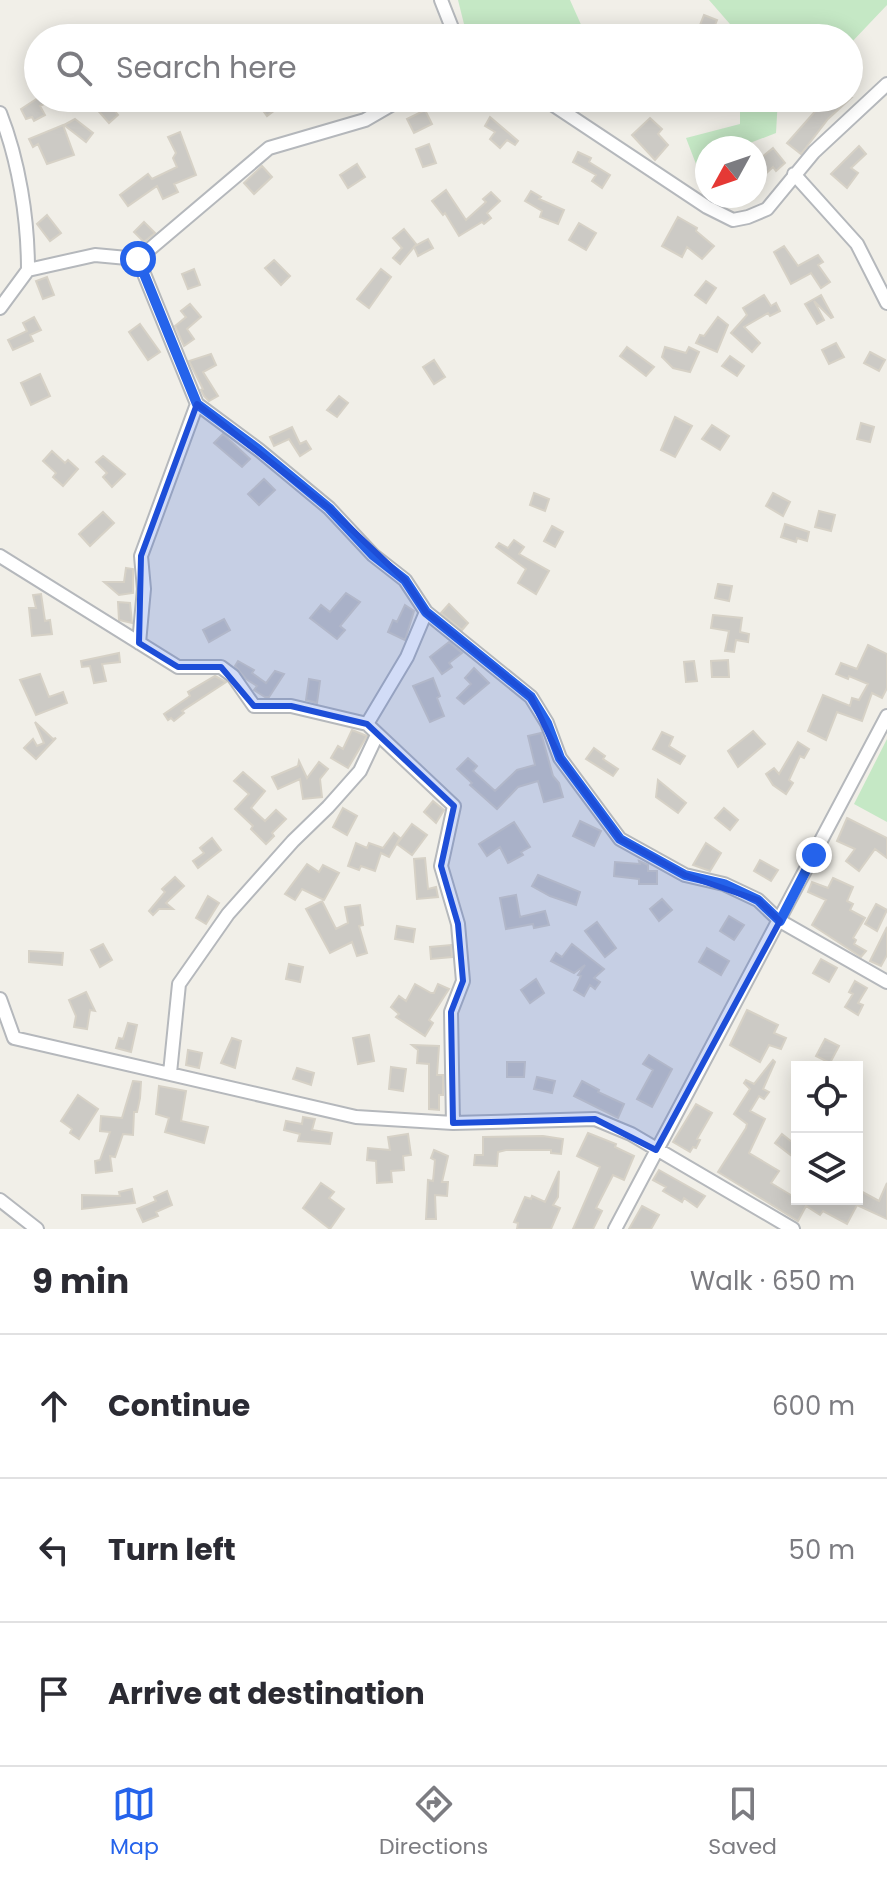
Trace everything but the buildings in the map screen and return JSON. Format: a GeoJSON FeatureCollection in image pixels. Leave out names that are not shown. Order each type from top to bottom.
{"type":"FeatureCollection","features":[{"type":"Feature","properties":{"kind":"street"},"geometry":{"type":"LineString","coordinates":[[441,0],[450,24]]}},
{"type":"Feature","properties":{"kind":"street"},"geometry":{"type":"LineString","coordinates":[[863,106],[887,84]]}},
{"type":"Feature","properties":{"kind":"street"},"geometry":{"type":"LineString","coordinates":[[28,270],[95,255],[138,259],[269,148],[365,120],[379,112]]}},
{"type":"Feature","properties":{"kind":"street"},"geometry":{"type":"LineString","coordinates":[[564,112],[707,207],[733,220],[767,209],[814,152],[857,112]]}},
{"type":"Feature","properties":{"kind":"street"},"geometry":{"type":"LineString","coordinates":[[0,113],[15,165],[28,244],[28,270],[0,308]]}},
{"type":"Feature","properties":{"kind":"street"},"geometry":{"type":"LineString","coordinates":[[794,174],[857,244],[887,303]]}},
{"type":"Feature","properties":{"kind":"street"},"geometry":{"type":"LineString","coordinates":[[138,259],[197,404],[329,508],[373,555],[405,580],[426,612],[531,697],[547,723],[560,758],[620,839],[685,875],[724,884],[758,900],[780,921],[887,982]]}},
{"type":"Feature","properties":{"kind":"street"},"geometry":{"type":"LineString","coordinates":[[139,643],[144,589],[141,556],[197,404]]}},
{"type":"Feature","properties":{"kind":"street"},"geometry":{"type":"LineString","coordinates":[[0,556],[178,667],[221,667],[233,676],[254,706],[291,706],[367,724],[454,806],[441,866],[458,924],[463,981],[451,1012],[453,1123]]}},
{"type":"Feature","properties":{"kind":"street"},"geometry":{"type":"LineString","coordinates":[[367,724],[407,657],[426,612]]}},
{"type":"Feature","properties":{"kind":"street"},"geometry":{"type":"LineString","coordinates":[[615,1229],[887,716]]}},
{"type":"Feature","properties":{"kind":"street"},"geometry":{"type":"LineString","coordinates":[[170,1073],[179,984],[228,914],[360,771],[377,735]]}},
{"type":"Feature","properties":{"kind":"street"},"geometry":{"type":"LineString","coordinates":[[0,999],[14,1038]]}},
{"type":"Feature","properties":{"kind":"street"},"geometry":{"type":"LineString","coordinates":[[0,1046],[14,1038],[356,1117],[453,1123],[595,1119],[631,1134],[793,1229]]}},
{"type":"Feature","properties":{"kind":"street"},"geometry":{"type":"LineString","coordinates":[[0,1200],[37,1229]]}},
{"type":"Feature","properties":{"kind":"highlighted area"},"geometry":{"type":"Polygon","coordinates":[[[197,404],[329,508],[405,580],[426,612],[531,697],[560,758],[620,839],[685,875],[758,900],[780,921],[656,1150],[595,1119],[453,1123],[451,1012],[463,981],[458,924],[441,866],[454,806],[367,724],[291,706],[254,706],[221,667],[178,667],[139,643],[141,556],[197,404]]]}},
{"type":"Feature","properties":{"kind":"green space"},"geometry":{"type":"Polygon","coordinates":[[[458,0],[570,0],[581,24],[464,24],[458,0]]]}},
{"type":"Feature","properties":{"kind":"green space"},"geometry":{"type":"Polygon","coordinates":[[[709,0],[887,0],[887,5],[863,30],[863,24],[730,24],[709,0]]]}},
{"type":"Feature","properties":{"kind":"green space"},"geometry":{"type":"Polygon","coordinates":[[[740,112],[777,112],[776,133],[767,136],[695,136],[695,161],[686,138],[740,124],[740,112]]]}},
{"type":"Feature","properties":{"kind":"green space"},"geometry":{"type":"Polygon","coordinates":[[[887,739],[887,822],[854,804],[887,739]]]}},
{"type":"Feature","properties":{"kind":"route"},"geometry":{"type":"LineString","coordinates":[[138,259],[197,404],[329,508],[373,555],[405,580],[426,612],[531,697],[547,723],[560,758],[620,839],[685,875],[724,884],[758,900],[780,921],[814,855]]}}]}
